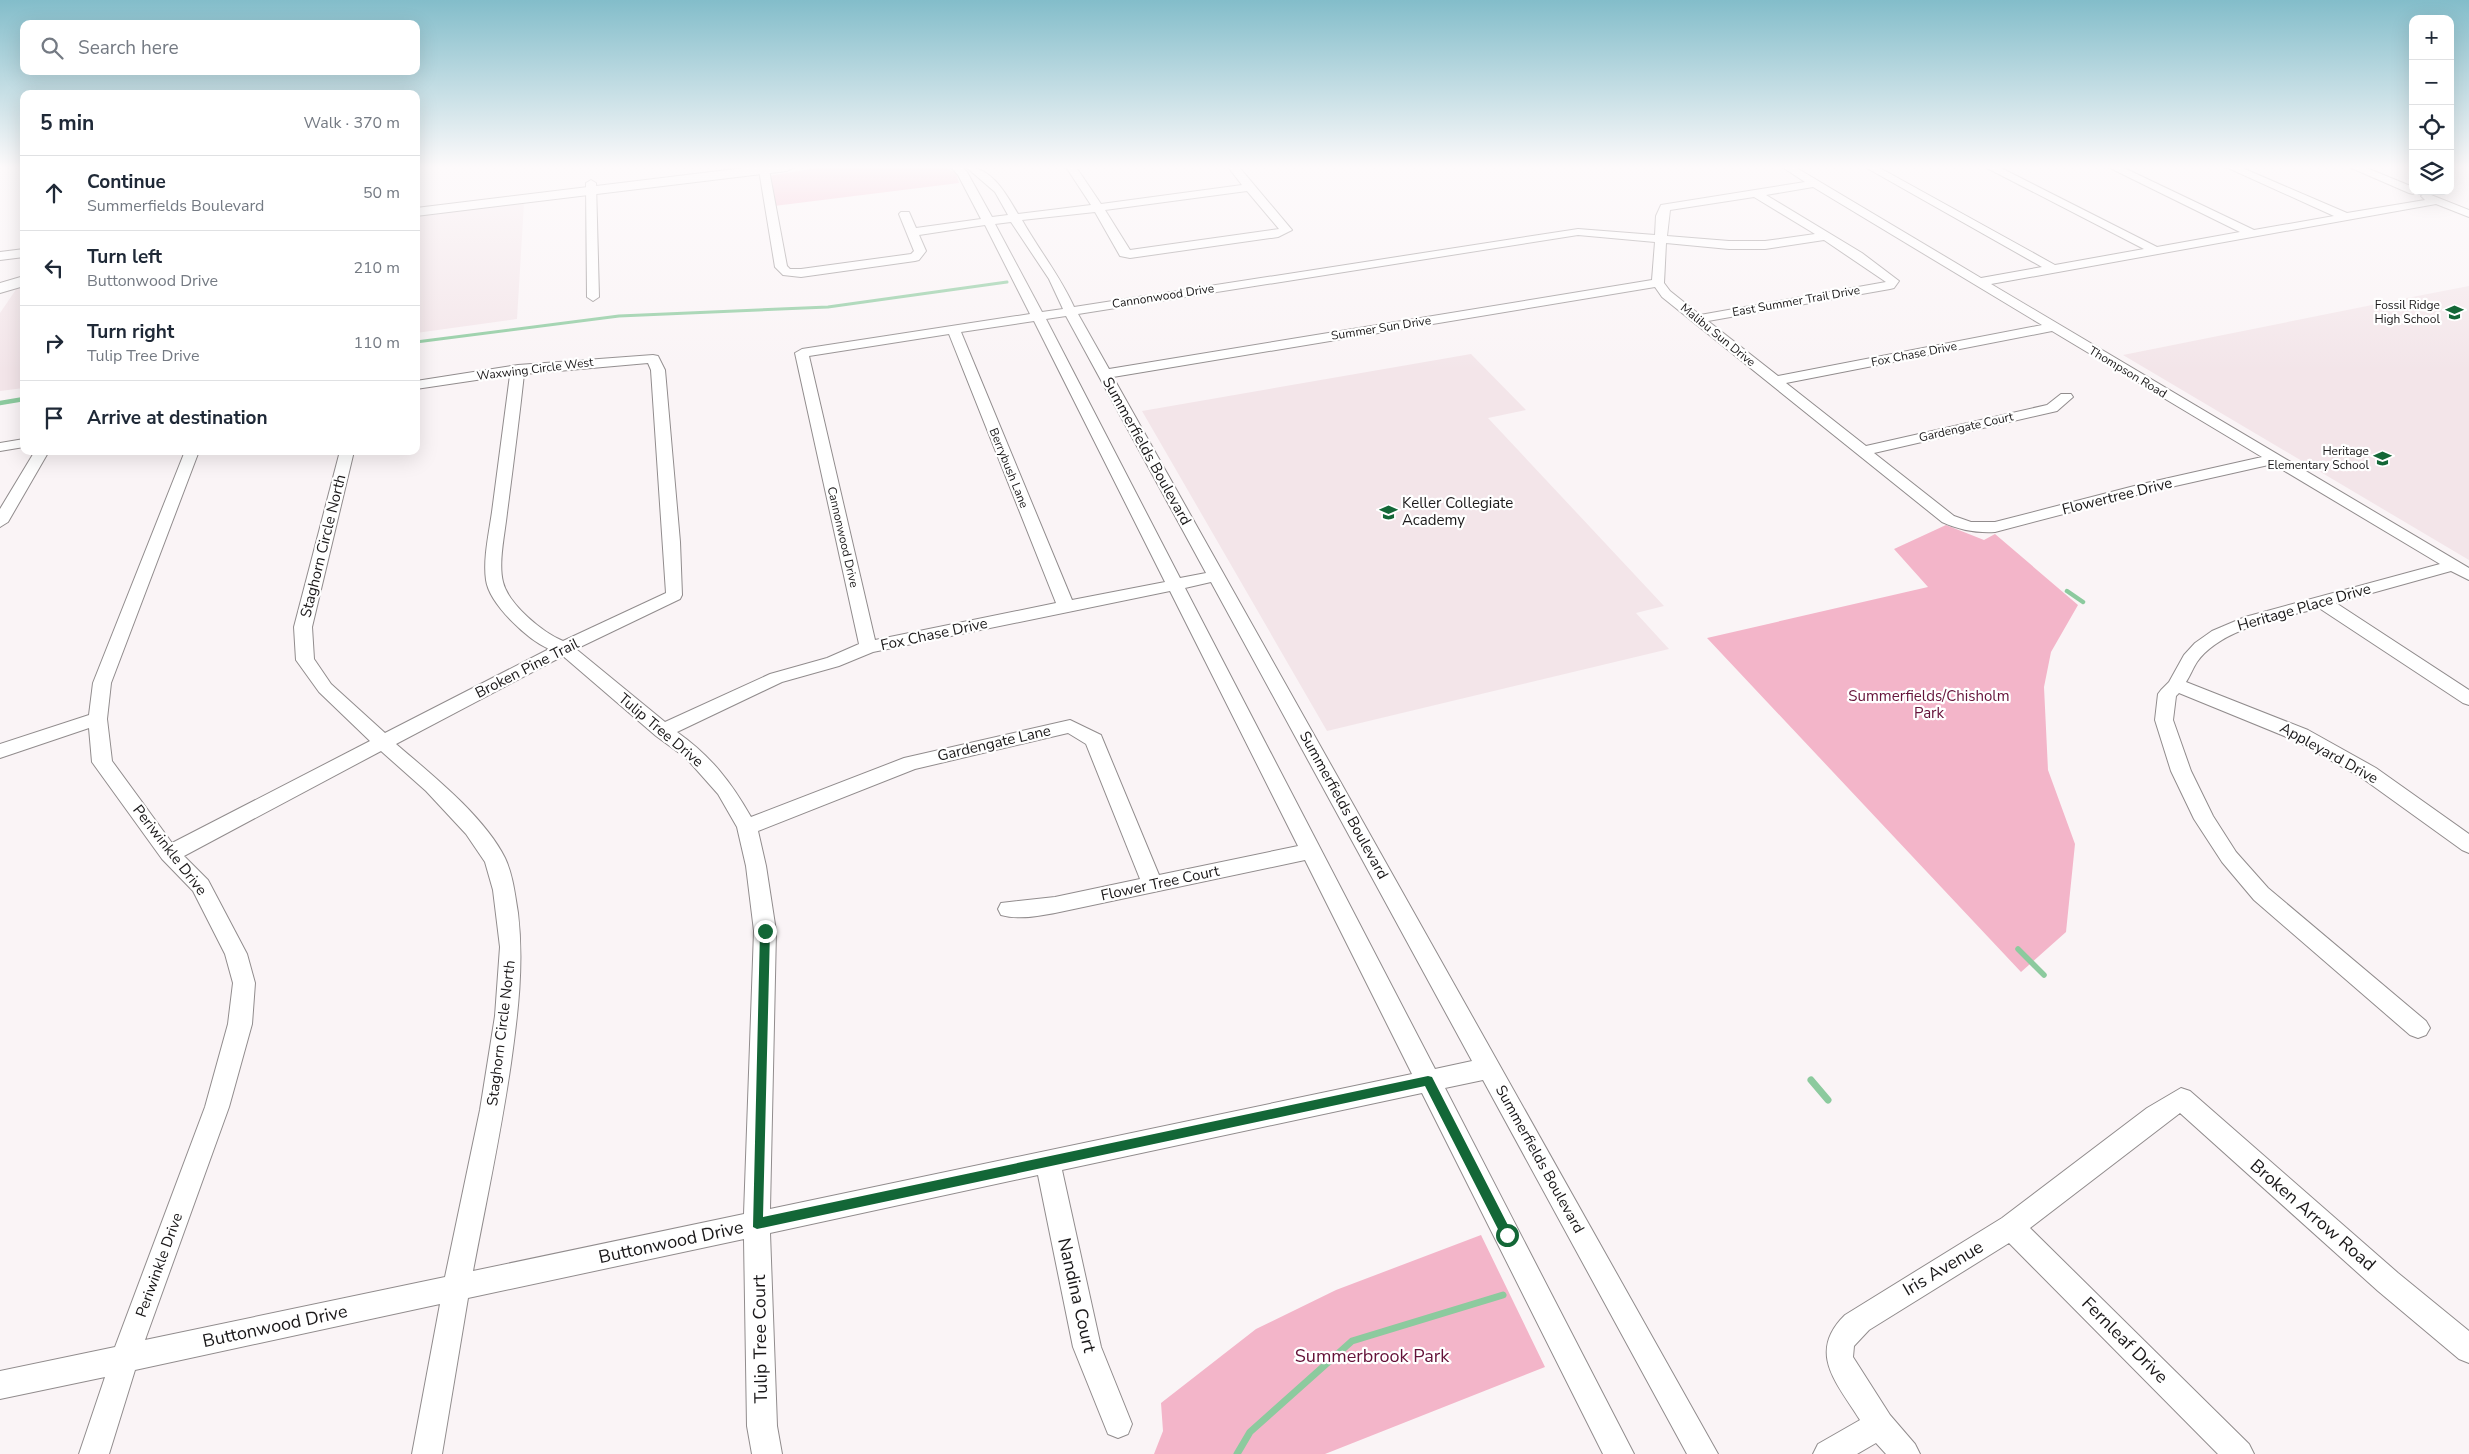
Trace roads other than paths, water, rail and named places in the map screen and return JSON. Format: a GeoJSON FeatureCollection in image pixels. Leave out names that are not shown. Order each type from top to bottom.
{"type":"FeatureCollection","features":[{"type":"Feature","properties":{"kind":"main road"},"geometry":{"type":"LineString","coordinates":[[0,274],[20,268]]}},
{"type":"Feature","properties":{"kind":"main road"},"geometry":{"type":"LineString","coordinates":[[0,288],[20,282]]}},
{"type":"Feature","properties":{"kind":"street"},"geometry":{"type":"LineString","coordinates":[[592,235],[593,297]]}},
{"type":"Feature","properties":{"kind":"street"},"geometry":{"type":"LineString","coordinates":[[776,235],[782,270],[800,272],[915,257],[920,252],[914,235]]}},
{"type":"Feature","properties":{"kind":"street"},"geometry":{"type":"LineString","coordinates":[[996,235],[1619,1454]]}},
{"type":"Feature","properties":{"kind":"street","name":"Summerfields Boulevard"},"geometry":{"type":"LineString","coordinates":[[1024,235],[1055,280],[1105,374],[1703,1454]]}},
{"type":"Feature","properties":{"kind":"street"},"geometry":{"type":"LineString","coordinates":[[1114,235],[1124,253],[1130,254],[1264,235]]}},
{"type":"Feature","properties":{"kind":"street","name":"Cannonwood Drive"},"geometry":{"type":"LineString","coordinates":[[868,647],[802,353],[1559,235]]}},
{"type":"Feature","properties":{"kind":"street","name":"Cannonwood Drive"},"geometry":{"type":"LineString","coordinates":[[1617,235],[1729,245],[1758,245],[1825,236]]}},
{"type":"Feature","properties":{"kind":"street"},"geometry":{"type":"LineString","coordinates":[[1658,283],[1661,235]]}},
{"type":"Feature","properties":{"kind":"street","name":"Thompson Road"},"geometry":{"type":"LineString","coordinates":[[1900,235],[2469,575]]}},
{"type":"Feature","properties":{"kind":"street"},"geometry":{"type":"LineString","coordinates":[[1992,235],[2054,269]]}},
{"type":"Feature","properties":{"kind":"street"},"geometry":{"type":"LineString","coordinates":[[2124,235],[2156,251]]}},
{"type":"Feature","properties":{"kind":"street"},"geometry":{"type":"LineString","coordinates":[[1979,282],[2248,235]]}},
{"type":"Feature","properties":{"kind":"street"},"geometry":{"type":"LineString","coordinates":[[1825,236],[1893,281]]}},
{"type":"Feature","properties":{"kind":"street"},"geometry":{"type":"LineString","coordinates":[[0,256],[20,254]]}},
{"type":"Feature","properties":{"kind":"street","name":"East Summer Trail Drive"},"geometry":{"type":"LineString","coordinates":[[1698,319],[1890,285],[1893,281]]}},
{"type":"Feature","properties":{"kind":"street","name":"Malibu Sun Drive"},"geometry":{"type":"LineString","coordinates":[[1658,283],[1666,294],[1948,519],[1959,524]]}},
{"type":"Feature","properties":{"kind":"street","name":"Summer Sun Drive"},"geometry":{"type":"LineString","coordinates":[[1105,374],[1658,283]]}},
{"type":"Feature","properties":{"kind":"street","name":"Fox Chase Drive"},"geometry":{"type":"LineString","coordinates":[[1775,380],[2053,327]]}},
{"type":"Feature","properties":{"kind":"street","name":"Berrybush Lane"},"geometry":{"type":"LineString","coordinates":[[953,329],[1066,607]]}},
{"type":"Feature","properties":{"kind":"street","name":"Waxwing Circle West"},"geometry":{"type":"LineString","coordinates":[[420,384],[518,369],[605,360],[654,359]]}},
{"type":"Feature","properties":{"kind":"street","name":"Broken Pine Trail"},"geometry":{"type":"LineString","coordinates":[[170,854],[564,648],[674,595],[658,370],[654,359]]}},
{"type":"Feature","properties":{"kind":"street","name":"Tulip Tree Drive"},"geometry":{"type":"LineString","coordinates":[[518,369],[495,548],[494,581],[502,600],[546,641],[564,648],[663,731],[693,753],[725,789],[747,827],[756,866],[765,931],[757,1224]]}},
{"type":"Feature","properties":{"kind":"street","name":"Gardengate Court"},"geometry":{"type":"LineString","coordinates":[[1863,451],[2052,408],[2066,397]]}},
{"type":"Feature","properties":{"kind":"street"},"geometry":{"type":"LineString","coordinates":[[0,447],[20,444]]}},
{"type":"Feature","properties":{"kind":"street"},"geometry":{"type":"LineString","coordinates":[[0,522],[40,455]]}},
{"type":"Feature","properties":{"kind":"street","name":"Periwinkle Drive"},"geometry":{"type":"LineString","coordinates":[[94,1454],[125,1358],[217,1107],[240,1024],[244,983],[236,954],[201,886],[170,854],[102,762],[98,719],[102,683],[190,455]]}},
{"type":"Feature","properties":{"kind":"street","name":"Staghorn Circle North"},"geometry":{"type":"LineString","coordinates":[[347,455],[303,627],[306,660],[325,688],[433,786],[473,829],[495,860],[504,890],[512,947],[506,1016],[492,1110],[456,1288],[427,1454]]}},
{"type":"Feature","properties":{"kind":"street","name":"Flowertree Drive"},"geometry":{"type":"LineString","coordinates":[[1959,524],[1980,528],[1995,527],[2142,489],[2274,459]]}},
{"type":"Feature","properties":{"kind":"street","name":"Heritage Place Drive"},"geometry":{"type":"LineString","coordinates":[[2418,1028],[2260,894],[2229,858],[2204,819],[2181,770],[2164,720],[2167,694],[2176,685],[2190,659],[2201,647],[2218,635],[2251,621],[2452,566]]}},
{"type":"Feature","properties":{"kind":"street","name":"Fox Chase Drive"},"geometry":{"type":"LineString","coordinates":[[663,731],[776,678],[833,662],[868,647],[1217,576]]}},
{"type":"Feature","properties":{"kind":"street"},"geometry":{"type":"LineString","coordinates":[[2321,601],[2469,699]]}},
{"type":"Feature","properties":{"kind":"street","name":"Appleyard Drive"},"geometry":{"type":"LineString","coordinates":[[2176,685],[2301,735],[2369,773],[2469,845]]}},
{"type":"Feature","properties":{"kind":"street"},"geometry":{"type":"LineString","coordinates":[[0,751],[98,719]]}},
{"type":"Feature","properties":{"kind":"street","name":"Gardengate Lane"},"geometry":{"type":"LineString","coordinates":[[747,827],[911,763],[1070,726],[1094,740],[1153,885]]}},
{"type":"Feature","properties":{"kind":"street","name":"Flower Tree Court"},"geometry":{"type":"LineString","coordinates":[[1009,909],[1056,906],[1310,851]]}},
{"type":"Feature","properties":{"kind":"street","name":"Buttonwood Drive"},"geometry":{"type":"LineString","coordinates":[[0,1385],[1489,1068]]}},
{"type":"Feature","properties":{"kind":"street","name":"Broken Arrow Road"},"geometry":{"type":"LineString","coordinates":[[2156,1116],[2181,1099],[2388,1282],[2469,1349]]}},
{"type":"Feature","properties":{"kind":"street","name":"Iris Avenue"},"geometry":{"type":"LineString","coordinates":[[1905,1454],[1880,1425],[1840,1361],[1838,1352],[1843,1336],[1859,1320],[2011,1227],[2156,1116]]}},
{"type":"Feature","properties":{"kind":"street","name":"Nandina Court"},"geometry":{"type":"LineString","coordinates":[[1048,1162],[1087,1347],[1118,1424]]}},
{"type":"Feature","properties":{"kind":"street","name":"Tulip Tree Court"},"geometry":{"type":"LineString","coordinates":[[757,1224],[762,1426],[767,1454]]}},
{"type":"Feature","properties":{"kind":"street","name":"Fernleaf Drive"},"geometry":{"type":"LineString","coordinates":[[2011,1227],[2239,1454]]}},
{"type":"Feature","properties":{"kind":"street"},"geometry":{"type":"LineString","coordinates":[[1828,1454],[1880,1425]]}},
{"type":"Feature","properties":{"kind":"waterway"},"geometry":{"type":"LineString","coordinates":[[420,341],[619,316],[828,307],[1007,282]]}},
{"type":"Feature","properties":{"kind":"waterway"},"geometry":{"type":"LineString","coordinates":[[0,403],[20,400]]}},
{"type":"Feature","properties":{"kind":"waterway"},"geometry":{"type":"LineString","coordinates":[[2067,591],[2083,602]]}},
{"type":"Feature","properties":{"kind":"waterway"},"geometry":{"type":"LineString","coordinates":[[2018,949],[2044,975]]}},
{"type":"Feature","properties":{"kind":"waterway"},"geometry":{"type":"LineString","coordinates":[[1811,1080],[1828,1100]]}},
{"type":"Feature","properties":{"kind":"waterway"},"geometry":{"type":"LineString","coordinates":[[1237,1454],[1250,1432],[1352,1341],[1503,1295]]}},
{"type":"Feature","properties":{"kind":"place","name":"Fossil Ridge High School"},"geometry":{"type":"Point","coordinates":[2454,312]}},
{"type":"Feature","properties":{"kind":"place","name":"Heritage Elementary School"},"geometry":{"type":"Point","coordinates":[2383,458]}},
{"type":"Feature","properties":{"kind":"place","name":"Keller Collegiate Academy"},"geometry":{"type":"Point","coordinates":[1388,512]}},
{"type":"Feature","properties":{"kind":"park label","name":"Summerfields/Chisholm Park"},"geometry":{"type":"Point","coordinates":[1929,704]}},
{"type":"Feature","properties":{"kind":"park label","name":"Summerbrook Park"},"geometry":{"type":"Point","coordinates":[1372,1356]}}]}
